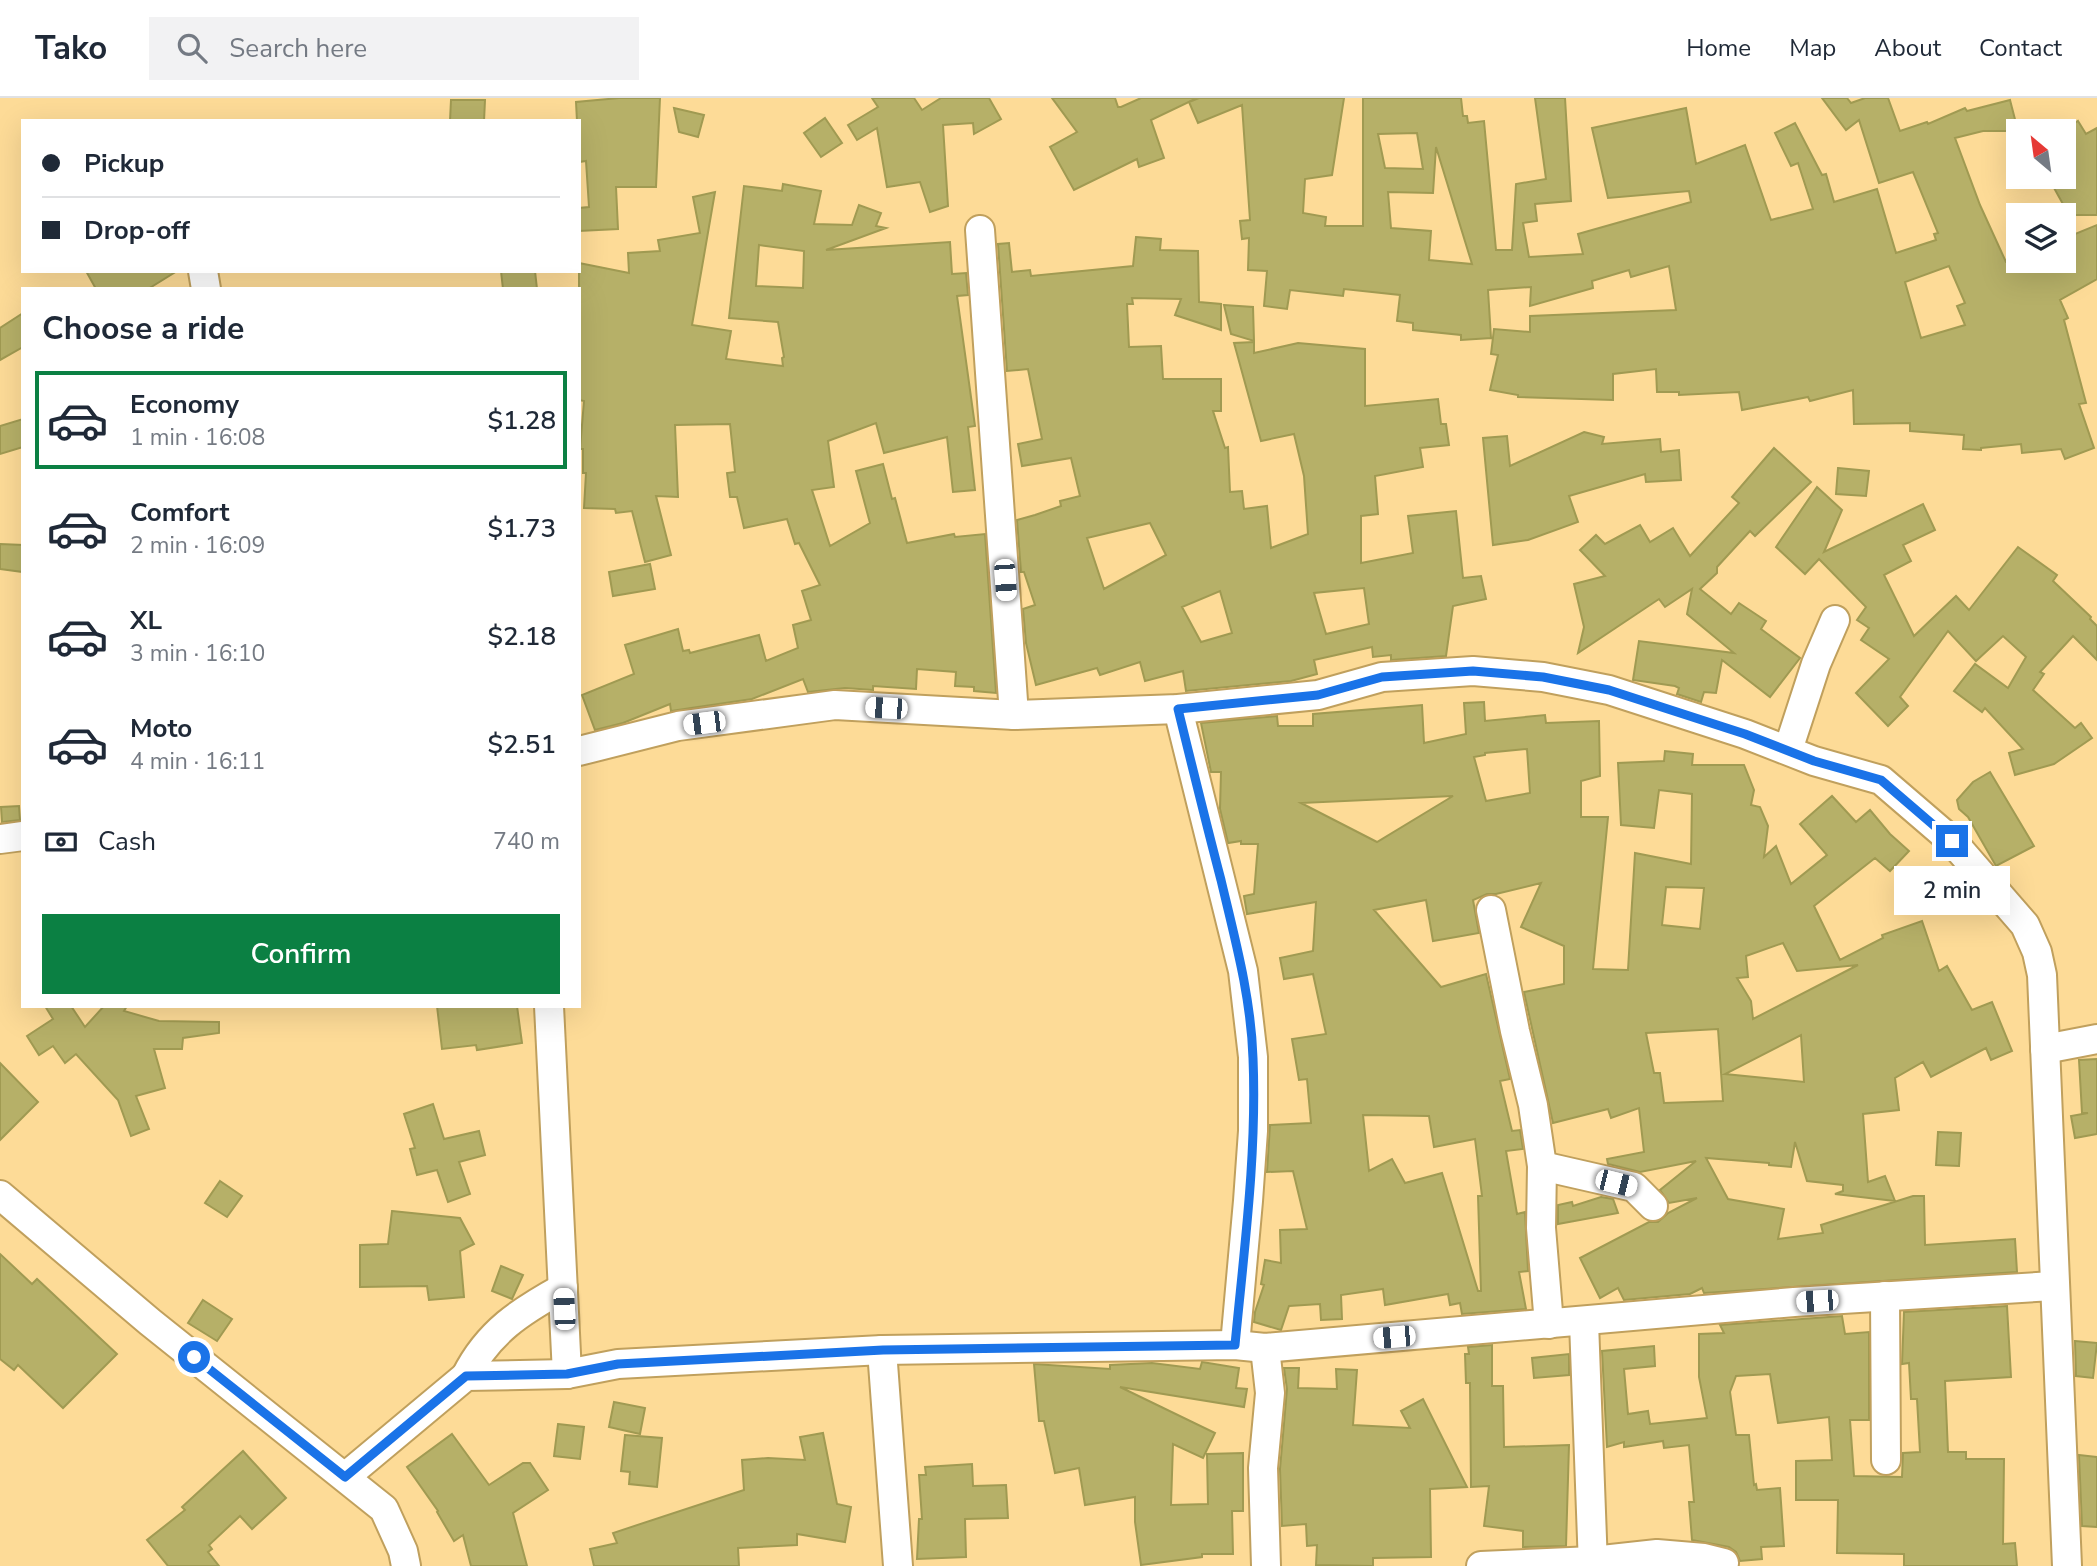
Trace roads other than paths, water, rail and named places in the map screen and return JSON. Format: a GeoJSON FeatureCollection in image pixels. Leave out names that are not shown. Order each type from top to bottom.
{"type":"FeatureCollection","features":[{"type":"Feature","properties":{"kind":"street"},"geometry":{"type":"LineString","coordinates":[[980,230],[1014,715]]}},
{"type":"Feature","properties":{"kind":"street"},"geometry":{"type":"LineString","coordinates":[[1788,750],[1816,664],[1835,620]]}},
{"type":"Feature","properties":{"kind":"street"},"geometry":{"type":"LineString","coordinates":[[581,750],[678,726],[835,705],[1014,715],[1178,709],[1318,695],[1382,677],[1473,671],[1543,677],[1609,690],[1814,761],[1881,780],[1952,841],[2025,925],[2037,952],[2042,975],[2053,1286],[2067,1566]]}},
{"type":"Feature","properties":{"kind":"street"},"geometry":{"type":"LineString","coordinates":[[1178,709],[1243,971],[1253,1057],[1251,1166],[1242,1292],[1235,1345]]}},
{"type":"Feature","properties":{"kind":"street"},"geometry":{"type":"LineString","coordinates":[[0,839],[21,836]]}},
{"type":"Feature","properties":{"kind":"street"},"geometry":{"type":"LineString","coordinates":[[1491,910],[1533,1105],[1542,1166],[1541,1228],[1549,1324]]}},
{"type":"Feature","properties":{"kind":"street"},"geometry":{"type":"LineString","coordinates":[[549,1008],[567,1374]]}},
{"type":"Feature","properties":{"kind":"street"},"geometry":{"type":"LineString","coordinates":[[2045,1049],[2097,1039]]}},
{"type":"Feature","properties":{"kind":"street"},"geometry":{"type":"LineString","coordinates":[[1542,1166],[1634,1187],[1653,1206]]}},
{"type":"Feature","properties":{"kind":"street"},"geometry":{"type":"LineString","coordinates":[[0,1195],[150,1322],[384,1509],[404,1551],[406,1566]]}},
{"type":"Feature","properties":{"kind":"street"},"geometry":{"type":"LineString","coordinates":[[466,1376],[567,1374],[618,1364],[883,1350],[1235,1345],[1265,1348],[1794,1302],[2053,1286]]}},
{"type":"Feature","properties":{"kind":"street"},"geometry":{"type":"LineString","coordinates":[[345,1477],[466,1376],[483,1346],[499,1329],[531,1306],[563,1288]]}},
{"type":"Feature","properties":{"kind":"street"},"geometry":{"type":"LineString","coordinates":[[1885,1296],[1886,1460]]}},
{"type":"Feature","properties":{"kind":"street"},"geometry":{"type":"LineString","coordinates":[[1584,1322],[1593,1563]]}},
{"type":"Feature","properties":{"kind":"street"},"geometry":{"type":"LineString","coordinates":[[1265,1348],[1270,1393],[1263,1468],[1266,1566]]}},
{"type":"Feature","properties":{"kind":"street"},"geometry":{"type":"LineString","coordinates":[[883,1350],[898,1566]]}},
{"type":"Feature","properties":{"kind":"street"},"geometry":{"type":"LineString","coordinates":[[1481,1566],[1593,1563],[1657,1554],[1704,1558],[1724,1563]]}}]}
